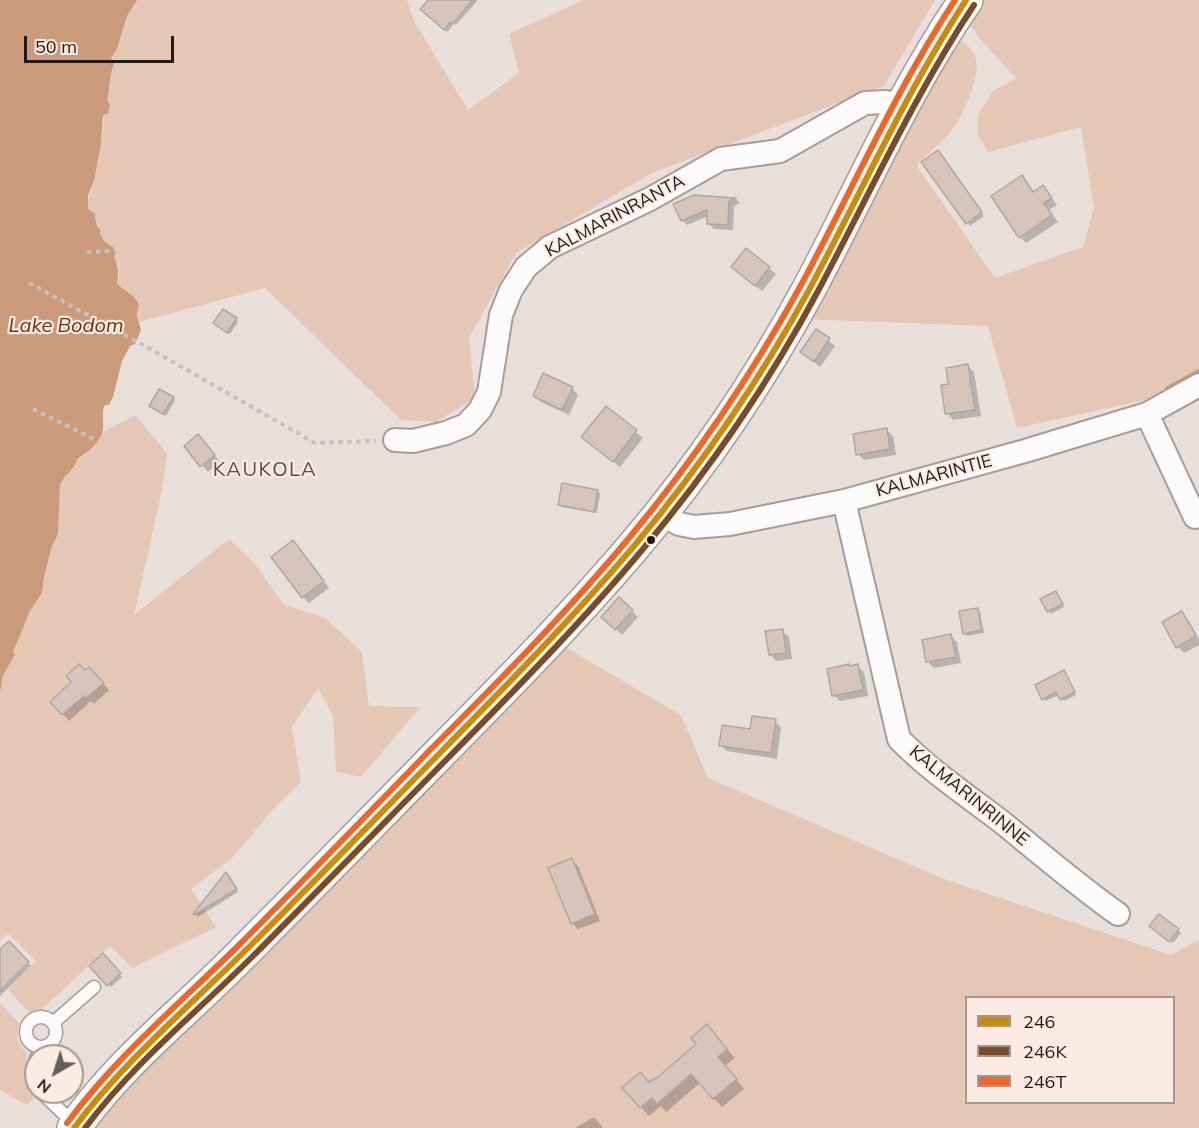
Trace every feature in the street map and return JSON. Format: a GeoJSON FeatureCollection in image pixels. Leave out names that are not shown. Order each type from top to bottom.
{"type":"FeatureCollection","features":[{"type":"Feature","properties":{"kind":"main road"},"geometry":{"type":"LineString","coordinates":[[76,1125],[105,1088],[148,1044],[235,962],[496,696],[611,573],[661,513],[725,427],[765,366],[829,251],[900,106],[966,0]]}},
{"type":"Feature","properties":{"kind":"street","name":"KALMARINRANTA"},"geometry":{"type":"LineString","coordinates":[[395,440],[413,441],[446,433],[466,425],[480,410],[489,392],[501,315],[510,290],[526,267],[550,247],[650,199],[721,159],[780,151],[865,104],[886,102],[900,106]]}},
{"type":"Feature","properties":{"kind":"street","name":"KALMARINTIE"},"geometry":{"type":"LineString","coordinates":[[661,513],[680,524],[694,527],[730,524],[844,501],[1025,451],[1147,414],[1199,385]]}},
{"type":"Feature","properties":{"kind":"street"},"geometry":{"type":"LineString","coordinates":[[1147,414],[1195,517]]}},
{"type":"Feature","properties":{"kind":"street","name":"KALMARINRINNE"},"geometry":{"type":"LineString","coordinates":[[844,501],[899,739],[917,757],[1118,915]]}},
{"type":"Feature","properties":{"kind":"lane"},"geometry":{"type":"LineString","coordinates":[[53,1023],[93,987]]}},
{"type":"Feature","properties":{"kind":"lane"},"geometry":{"type":"LineString","coordinates":[[30,1044],[27,1038],[27,1027],[34,1019],[44,1017],[53,1023],[56,1033],[53,1042],[49,1044]]}},
{"type":"Feature","properties":{"kind":"lane"},"geometry":{"type":"LineString","coordinates":[[54,1104],[76,1125]]}},
{"type":"Feature","properties":{"kind":"path"},"geometry":{"type":"LineString","coordinates":[[87,252],[115,251]]}},
{"type":"Feature","properties":{"kind":"path"},"geometry":{"type":"LineString","coordinates":[[29,283],[315,443],[395,440]]}},
{"type":"Feature","properties":{"kind":"path"},"geometry":{"type":"LineString","coordinates":[[33,409],[98,441]]}},
{"type":"Feature","properties":{"kind":"shaded area"},"geometry":{"type":"Polygon","coordinates":[[[137,0],[407,0],[414,21],[468,110],[519,73],[509,34],[583,0],[935,0],[884,86],[652,173],[516,253],[469,338],[475,398],[436,422],[401,420],[265,288],[139,322],[135,299],[117,284],[118,266],[113,248],[104,241],[94,215],[88,209],[87,202],[94,181],[101,144],[103,115],[108,114],[110,105],[106,101],[114,64],[111,58],[117,49],[127,16],[137,0]]]}},
{"type":"Feature","properties":{"kind":"shaded area"},"geometry":{"type":"Polygon","coordinates":[[[976,0],[1199,0],[1199,377],[1168,395],[1017,428],[988,326],[801,319],[946,45],[962,41],[972,51],[977,66],[974,84],[955,126],[918,163],[918,168],[995,278],[1083,247],[1094,208],[1081,127],[988,152],[978,135],[978,115],[993,91],[1016,78],[971,26],[970,9],[976,0]]]}},
{"type":"Feature","properties":{"kind":"shaded area"},"geometry":{"type":"Polygon","coordinates":[[[135,415],[167,453],[161,495],[134,615],[229,539],[255,564],[284,605],[325,618],[362,652],[369,706],[420,707],[361,777],[336,772],[333,716],[318,688],[292,727],[301,782],[275,807],[232,858],[191,889],[216,927],[132,968],[110,946],[41,1010],[29,1012],[8,990],[36,961],[8,934],[0,941],[0,692],[3,676],[15,654],[13,652],[30,611],[42,593],[52,546],[58,534],[60,484],[78,458],[85,455],[103,432],[135,415]]]}},
{"type":"Feature","properties":{"kind":"shaded area"},"geometry":{"type":"Polygon","coordinates":[[[558,643],[681,715],[708,778],[944,879],[1171,955],[1199,940],[1199,1128],[84,1128],[558,643]]]}},
{"type":"Feature","properties":{"kind":"shaded area"},"geometry":{"type":"Polygon","coordinates":[[[0,1003],[19,1023],[18,1040],[24,1050],[24,1103],[0,1090],[0,1003]]]}},
{"type":"Feature","properties":{"kind":"water","name":"Lake Bodom"},"geometry":{"type":"Polygon","coordinates":[[[0,0],[137,0],[127,16],[117,49],[111,58],[114,64],[107,101],[110,105],[108,114],[103,115],[101,144],[94,181],[88,195],[88,209],[94,213],[104,241],[114,248],[116,253],[114,256],[118,270],[117,284],[134,297],[139,304],[137,316],[141,330],[135,344],[130,346],[122,361],[113,397],[109,405],[105,405],[100,438],[90,450],[78,458],[60,484],[58,534],[52,546],[42,593],[30,611],[13,652],[15,654],[3,676],[0,692],[0,0]]]}},
{"type":"Feature","properties":{"kind":"building"},"geometry":{"type":"Polygon","coordinates":[[[428,0],[473,0],[444,30],[420,9],[428,0]]]}},
{"type":"Feature","properties":{"kind":"building"},"geometry":{"type":"Polygon","coordinates":[[[938,150],[982,212],[966,224],[921,162],[938,150]]]}},
{"type":"Feature","properties":{"kind":"building"},"geometry":{"type":"Polygon","coordinates":[[[1022,175],[1033,192],[1043,185],[1052,198],[1044,203],[1052,215],[1019,238],[991,196],[1022,175]]]}},
{"type":"Feature","properties":{"kind":"building"},"geometry":{"type":"Polygon","coordinates":[[[694,195],[736,198],[729,201],[728,225],[707,224],[707,210],[681,221],[673,204],[694,195]]]}},
{"type":"Feature","properties":{"kind":"building"},"geometry":{"type":"Polygon","coordinates":[[[746,248],[770,267],[755,286],[731,267],[746,248]]]}},
{"type":"Feature","properties":{"kind":"building"},"geometry":{"type":"Polygon","coordinates":[[[223,309],[237,318],[227,333],[213,323],[223,309]]]}},
{"type":"Feature","properties":{"kind":"building"},"geometry":{"type":"Polygon","coordinates":[[[816,329],[830,338],[814,362],[800,352],[816,329]]]}},
{"type":"Feature","properties":{"kind":"building"},"geometry":{"type":"Polygon","coordinates":[[[968,364],[975,410],[945,414],[941,385],[948,384],[946,368],[968,364]]]}},
{"type":"Feature","properties":{"kind":"building"},"geometry":{"type":"Polygon","coordinates":[[[543,373],[573,387],[562,410],[533,396],[543,373]]]}},
{"type":"Feature","properties":{"kind":"building"},"geometry":{"type":"Polygon","coordinates":[[[159,389],[174,397],[163,414],[149,406],[159,389]]]}},
{"type":"Feature","properties":{"kind":"building"},"geometry":{"type":"Polygon","coordinates":[[[606,406],[637,430],[613,462],[581,437],[606,406]]]}},
{"type":"Feature","properties":{"kind":"building"},"geometry":{"type":"Polygon","coordinates":[[[887,428],[890,449],[856,455],[853,434],[887,428]]]}},
{"type":"Feature","properties":{"kind":"building"},"geometry":{"type":"Polygon","coordinates":[[[198,434],[215,455],[200,467],[184,446],[198,434]]]}},
{"type":"Feature","properties":{"kind":"building"},"geometry":{"type":"Polygon","coordinates":[[[562,483],[598,490],[594,512],[558,505],[562,483]]]}},
{"type":"Feature","properties":{"kind":"building"},"geometry":{"type":"Polygon","coordinates":[[[293,540],[324,581],[302,598],[271,557],[293,540]]]}},
{"type":"Feature","properties":{"kind":"building"},"geometry":{"type":"Polygon","coordinates":[[[1056,591],[1063,604],[1047,612],[1040,599],[1056,591]]]}},
{"type":"Feature","properties":{"kind":"building"},"geometry":{"type":"Polygon","coordinates":[[[619,597],[633,610],[615,630],[601,617],[619,597]]]}},
{"type":"Feature","properties":{"kind":"building"},"geometry":{"type":"Polygon","coordinates":[[[978,608],[982,630],[963,634],[959,611],[978,608]]]}},
{"type":"Feature","properties":{"kind":"building"},"geometry":{"type":"Polygon","coordinates":[[[1182,611],[1196,636],[1176,648],[1162,622],[1182,611]]]}},
{"type":"Feature","properties":{"kind":"building"},"geometry":{"type":"Polygon","coordinates":[[[783,629],[786,653],[769,655],[765,631],[783,629]]]}},
{"type":"Feature","properties":{"kind":"building"},"geometry":{"type":"Polygon","coordinates":[[[951,634],[956,657],[926,662],[922,640],[951,634]]]}},
{"type":"Feature","properties":{"kind":"building"},"geometry":{"type":"Polygon","coordinates":[[[79,664],[85,670],[89,667],[104,683],[62,715],[50,702],[71,682],[66,676],[79,664]]]}},
{"type":"Feature","properties":{"kind":"building"},"geometry":{"type":"Polygon","coordinates":[[[849,664],[849,666],[858,664],[863,690],[832,696],[827,669],[849,664]]]}},
{"type":"Feature","properties":{"kind":"building"},"geometry":{"type":"Polygon","coordinates":[[[1064,670],[1075,692],[1060,700],[1056,692],[1042,700],[1035,685],[1064,670]]]}},
{"type":"Feature","properties":{"kind":"building"},"geometry":{"type":"Polygon","coordinates":[[[752,716],[776,719],[771,753],[719,746],[722,725],[750,729],[752,716]]]}},
{"type":"Feature","properties":{"kind":"building"},"geometry":{"type":"Polygon","coordinates":[[[572,858],[595,914],[571,924],[548,868],[572,858]]]}},
{"type":"Feature","properties":{"kind":"building"},"geometry":{"type":"Polygon","coordinates":[[[226,872],[237,889],[194,915],[193,914],[226,872]]]}},
{"type":"Feature","properties":{"kind":"building"},"geometry":{"type":"Polygon","coordinates":[[[1159,914],[1179,929],[1169,942],[1149,926],[1159,914]]]}},
{"type":"Feature","properties":{"kind":"building"},"geometry":{"type":"Polygon","coordinates":[[[9,941],[29,962],[0,991],[0,949],[9,941]]]}},
{"type":"Feature","properties":{"kind":"building"},"geometry":{"type":"Polygon","coordinates":[[[103,953],[121,973],[107,986],[89,966],[103,953]]]}},
{"type":"Feature","properties":{"kind":"building"},"geometry":{"type":"Polygon","coordinates":[[[707,1024],[727,1049],[718,1057],[737,1079],[713,1099],[691,1074],[657,1104],[652,1098],[640,1108],[622,1088],[640,1072],[649,1082],[658,1077],[696,1044],[691,1038],[707,1024]]]}},
{"type":"Feature","properties":{"kind":"waterway"},"geometry":{"type":"LineString","coordinates":[[1168,389],[1199,372]]}},
{"type":"Feature","properties":{"kind":"transit line","name":"246T"},"geometry":{"type":"LineString","coordinates":[[67,1123],[107,1075],[149,1031],[262,922],[532,646],[605,566],[653,508],[699,448],[742,385],[781,320],[819,251],[893,105],[955,0]]}},
{"type":"Feature","properties":{"kind":"transit line","name":"246"},"geometry":{"type":"LineString","coordinates":[[74,1128],[137,1056],[274,922],[536,654],[586,601],[659,516],[728,422],[771,356],[810,288],[904,106],[966,0]]}},
{"type":"Feature","properties":{"kind":"transit line","name":"246K"},"geometry":{"type":"LineString","coordinates":[[85,1128],[123,1082],[252,957],[521,683],[595,604],[668,519],[715,456],[779,359],[818,291],[931,75],[974,5]]}},
{"type":"Feature","properties":{"kind":"district","name":"KAUKOLA"},"geometry":{"type":"Point","coordinates":[265,470]}}]}
